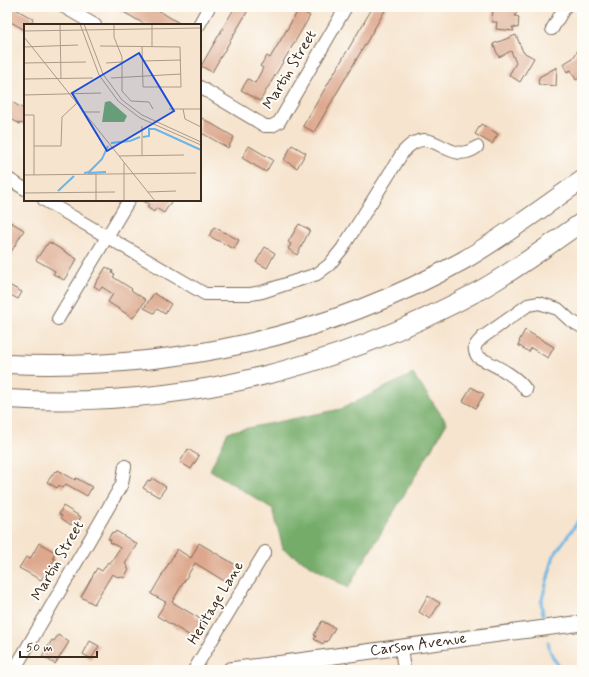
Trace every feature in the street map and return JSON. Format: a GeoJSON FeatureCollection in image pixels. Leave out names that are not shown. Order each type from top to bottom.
{"type":"FeatureCollection","features":[{"type":"Feature","properties":{"kind":"highway"},"geometry":{"type":"LineString","coordinates":[[7,364],[112,364],[158,359],[240,346],[308,327],[378,302],[433,276],[487,245],[582,180]]}},
{"type":"Feature","properties":{"kind":"highway"},"geometry":{"type":"LineString","coordinates":[[7,399],[84,400],[167,394],[233,383],[308,364],[383,337],[458,301],[520,265],[582,222]]}},
{"type":"Feature","properties":{"kind":"main road","name":"Carson Avenue"},"geometry":{"type":"LineString","coordinates":[[230,670],[582,623]]}},
{"type":"Feature","properties":{"kind":"street"},"geometry":{"type":"LineString","coordinates":[[200,24],[209,7]]}},
{"type":"Feature","properties":{"kind":"street","name":"Martin Street"},"geometry":{"type":"LineString","coordinates":[[201,88],[265,126],[272,126],[279,122],[346,7]]}},
{"type":"Feature","properties":{"kind":"street"},"geometry":{"type":"LineString","coordinates":[[552,29],[565,7]]}},
{"type":"Feature","properties":{"kind":"street"},"geometry":{"type":"LineString","coordinates":[[69,8],[93,24]]}},
{"type":"Feature","properties":{"kind":"street"},"geometry":{"type":"LineString","coordinates":[[46,201],[205,294],[251,294],[262,292],[317,274],[329,265],[342,249],[403,152],[409,146],[422,139],[432,141],[454,152],[464,153],[477,147]]}},
{"type":"Feature","properties":{"kind":"street"},"geometry":{"type":"LineString","coordinates":[[7,178],[24,188]]}},
{"type":"Feature","properties":{"kind":"street"},"geometry":{"type":"LineString","coordinates":[[58,319],[128,201]]}},
{"type":"Feature","properties":{"kind":"street"},"geometry":{"type":"LineString","coordinates":[[526,390],[523,384],[517,379],[478,357],[474,348],[483,337],[528,305],[539,303],[558,309],[570,320],[582,327]]}},
{"type":"Feature","properties":{"kind":"street","name":"Martin Street"},"geometry":{"type":"LineString","coordinates":[[14,670],[122,484],[125,466]]}},
{"type":"Feature","properties":{"kind":"street","name":"Heritage Lane"},"geometry":{"type":"LineString","coordinates":[[194,670],[265,552]]}},
{"type":"Feature","properties":{"kind":"street"},"geometry":{"type":"LineString","coordinates":[[401,648],[404,670]]}},
{"type":"Feature","properties":{"kind":"green space"},"geometry":{"type":"Polygon","coordinates":[[[413,374],[447,423],[348,588],[283,549],[273,509],[210,470],[228,432],[341,409],[413,374]]]}},
{"type":"Feature","properties":{"kind":"building"},"geometry":{"type":"Polygon","coordinates":[[[7,7],[12,7],[33,19],[31,24],[24,24],[24,29],[7,20],[7,7]]]}},
{"type":"Feature","properties":{"kind":"building"},"geometry":{"type":"Polygon","coordinates":[[[115,7],[153,7],[180,24],[144,24],[115,7]]]}},
{"type":"Feature","properties":{"kind":"building"},"geometry":{"type":"Polygon","coordinates":[[[235,7],[250,7],[212,72],[201,66],[235,7]]]}},
{"type":"Feature","properties":{"kind":"building"},"geometry":{"type":"Polygon","coordinates":[[[373,7],[387,7],[314,132],[303,126],[373,7]]]}},
{"type":"Feature","properties":{"kind":"building"},"geometry":{"type":"Polygon","coordinates":[[[493,7],[520,7],[515,16],[519,17],[518,28],[512,27],[514,31],[496,29],[497,22],[492,22],[493,7]]]}},
{"type":"Feature","properties":{"kind":"building"},"geometry":{"type":"Polygon","coordinates":[[[299,9],[310,16],[260,101],[241,90],[248,79],[255,83],[263,68],[260,66],[267,56],[270,58],[299,9]]]}},
{"type":"Feature","properties":{"kind":"building"},"geometry":{"type":"Polygon","coordinates":[[[516,35],[523,52],[534,58],[520,82],[509,75],[516,63],[511,51],[499,57],[493,44],[516,35]]]}},
{"type":"Feature","properties":{"kind":"building"},"geometry":{"type":"Polygon","coordinates":[[[582,44],[582,76],[576,80],[571,70],[567,72],[563,64],[573,58],[582,44]]]}},
{"type":"Feature","properties":{"kind":"building"},"geometry":{"type":"Polygon","coordinates":[[[557,67],[556,86],[538,84],[539,77],[557,67]]]}},
{"type":"Feature","properties":{"kind":"building"},"geometry":{"type":"Polygon","coordinates":[[[7,99],[24,109],[24,124],[7,117],[7,99]]]}},
{"type":"Feature","properties":{"kind":"building"},"geometry":{"type":"Polygon","coordinates":[[[201,118],[234,137],[228,148],[201,133],[201,118]]]}},
{"type":"Feature","properties":{"kind":"building"},"geometry":{"type":"Polygon","coordinates":[[[481,124],[498,134],[492,144],[475,134],[481,124]]]}},
{"type":"Feature","properties":{"kind":"building"},"geometry":{"type":"Polygon","coordinates":[[[292,145],[306,153],[297,168],[284,160],[292,145]]]}},
{"type":"Feature","properties":{"kind":"building"},"geometry":{"type":"Polygon","coordinates":[[[249,146],[273,160],[266,172],[242,158],[249,146]]]}},
{"type":"Feature","properties":{"kind":"building"},"geometry":{"type":"Polygon","coordinates":[[[144,201],[171,201],[164,213],[156,208],[154,212],[147,207],[149,204],[144,201]]]}},
{"type":"Feature","properties":{"kind":"building"},"geometry":{"type":"Polygon","coordinates":[[[7,220],[24,230],[7,259],[7,220]]]}},
{"type":"Feature","properties":{"kind":"building"},"geometry":{"type":"Polygon","coordinates":[[[299,224],[310,230],[297,255],[288,249],[291,244],[288,242],[299,224]]]}},
{"type":"Feature","properties":{"kind":"building"},"geometry":{"type":"Polygon","coordinates":[[[214,227],[239,240],[234,249],[209,236],[214,227]]]}},
{"type":"Feature","properties":{"kind":"building"},"geometry":{"type":"Polygon","coordinates":[[[49,242],[77,259],[64,280],[53,274],[55,271],[36,260],[49,242]]]}},
{"type":"Feature","properties":{"kind":"building"},"geometry":{"type":"Polygon","coordinates":[[[265,247],[275,253],[267,268],[256,262],[265,247]]]}},
{"type":"Feature","properties":{"kind":"building"},"geometry":{"type":"Polygon","coordinates":[[[106,267],[113,271],[112,273],[115,275],[113,277],[146,300],[133,318],[108,302],[113,294],[102,287],[100,290],[94,286],[106,267]]]}},
{"type":"Feature","properties":{"kind":"building"},"geometry":{"type":"Polygon","coordinates":[[[7,284],[22,292],[18,299],[7,293],[7,284]]]}},
{"type":"Feature","properties":{"kind":"building"},"geometry":{"type":"Polygon","coordinates":[[[154,293],[171,304],[165,314],[157,309],[154,313],[144,308],[154,293]]]}},
{"type":"Feature","properties":{"kind":"building"},"geometry":{"type":"Polygon","coordinates":[[[525,330],[554,347],[548,358],[531,348],[529,352],[518,345],[525,330]]]}},
{"type":"Feature","properties":{"kind":"building"},"geometry":{"type":"Polygon","coordinates":[[[471,387],[484,394],[476,408],[463,401],[471,387]]]}},
{"type":"Feature","properties":{"kind":"building"},"geometry":{"type":"Polygon","coordinates":[[[188,449],[199,456],[191,469],[180,462],[188,449]]]}},
{"type":"Feature","properties":{"kind":"building"},"geometry":{"type":"Polygon","coordinates":[[[58,470],[75,480],[76,478],[92,487],[87,496],[66,484],[63,488],[59,485],[57,488],[47,482],[55,471],[57,472],[58,470]]]}},
{"type":"Feature","properties":{"kind":"building"},"geometry":{"type":"Polygon","coordinates":[[[152,478],[166,487],[159,497],[143,488],[148,480],[150,481],[152,478]]]}},
{"type":"Feature","properties":{"kind":"building"},"geometry":{"type":"Polygon","coordinates":[[[63,506],[81,517],[76,525],[73,522],[71,525],[61,518],[62,516],[59,514],[63,506]]]}},
{"type":"Feature","properties":{"kind":"building"},"geometry":{"type":"Polygon","coordinates":[[[116,531],[137,544],[125,564],[129,569],[124,578],[112,574],[94,604],[81,597],[97,568],[102,571],[108,562],[110,563],[120,548],[108,539],[112,532],[115,533],[116,531]]]}},
{"type":"Feature","properties":{"kind":"building"},"geometry":{"type":"Polygon","coordinates":[[[39,543],[55,552],[53,558],[55,559],[41,580],[19,568],[26,557],[30,559],[39,543]]]}},
{"type":"Feature","properties":{"kind":"building"},"geometry":{"type":"Polygon","coordinates":[[[199,543],[239,567],[229,584],[195,563],[172,602],[207,623],[197,640],[157,616],[166,602],[151,594],[177,549],[191,558],[199,543]]]}},
{"type":"Feature","properties":{"kind":"building"},"geometry":{"type":"Polygon","coordinates":[[[428,596],[440,603],[430,619],[419,612],[428,596]]]}},
{"type":"Feature","properties":{"kind":"building"},"geometry":{"type":"Polygon","coordinates":[[[322,621],[335,628],[327,642],[325,641],[323,644],[314,639],[316,636],[314,635],[322,621]]]}},
{"type":"Feature","properties":{"kind":"building"},"geometry":{"type":"Polygon","coordinates":[[[58,635],[69,642],[55,664],[42,656],[52,640],[54,641],[58,635]]]}},
{"type":"Feature","properties":{"kind":"building"},"geometry":{"type":"Polygon","coordinates":[[[90,641],[99,646],[91,659],[83,654],[90,641]]]}},
{"type":"Feature","properties":{"kind":"waterway"},"geometry":{"type":"LineString","coordinates":[[543,614],[541,603],[554,555],[582,516]]}},
{"type":"Feature","properties":{"kind":"waterway"},"geometry":{"type":"LineString","coordinates":[[548,642],[553,657],[563,670]]}}]}
